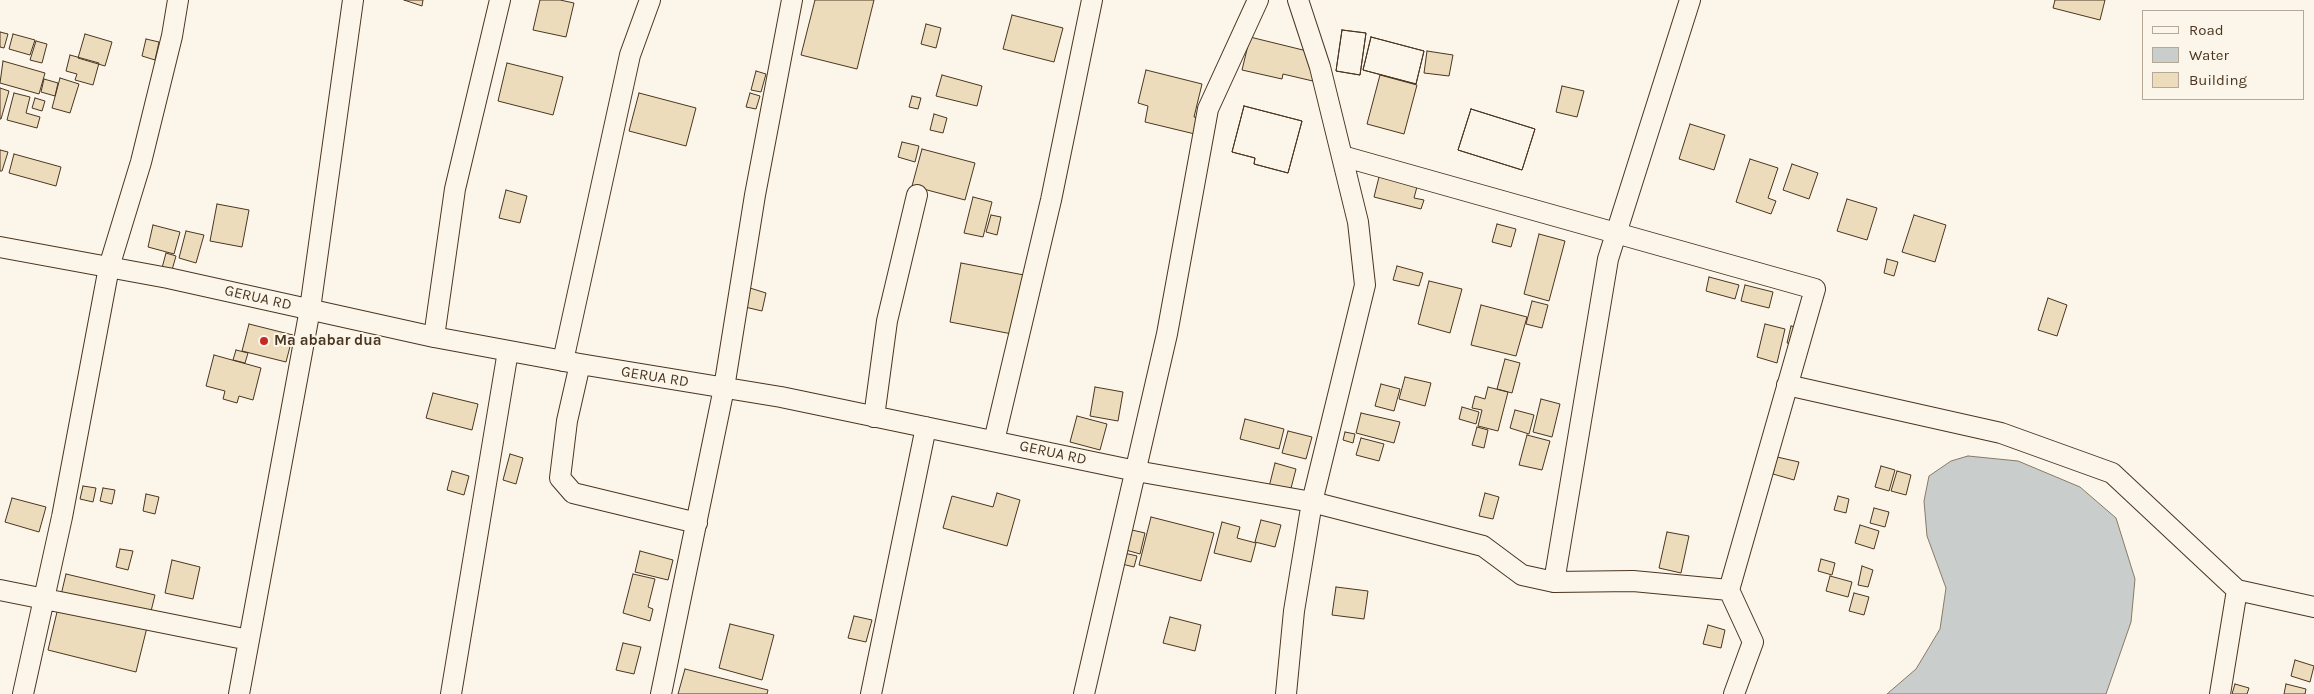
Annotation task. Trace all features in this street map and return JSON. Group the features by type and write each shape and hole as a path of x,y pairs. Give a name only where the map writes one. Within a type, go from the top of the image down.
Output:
{"street":[{"path":"23,694 62,517 109,267 141,162 172,36 178,0"},
{"path":"239,694 310,309 353,0"},
{"path":"434,337 455,189 500,0"},
{"path":"650,0 630,55 572,363 560,478 573,493 698,523"},
{"path":"661,694 698,523 724,388 754,194 792,0"},
{"path":"994,441 1051,200 1092,0"},
{"path":"1084,694 1167,334 1208,109 1258,0"},
{"path":"1286,694 1294,611 1312,502 1364,285 1358,222 1320,67 1298,0"},
{"path":"1554,582 1607,269 1690,0"},
{"path":"1342,156 1815,289 1729,590 1753,642 1734,694"},
{"path":"874,416 887,321 916,195"},
{"name":"GERUA RD","path":"0,246 168,278 434,337 874,416 1136,471 1312,502 1483,546 1522,575 1554,582 1634,581 1729,590"},
{"path":"451,694 508,351"},
{"path":"1787,385 2001,433 2112,473 2237,590 2314,607"},
{"path":"871,694 926,427"},
{"path":"0,590 248,640"},
{"path":"2220,694 2237,590"}],"water":[{"path":"1968,456 2018,461 2080,487 2116,518 2135,579 2131,622 2106,694 1887,694 1916,669 1940,629 1946,588 1927,536 1924,501 1929,476 1951,461"}],"building":[{"path":"404,0 423,0 422,6"},
{"path":"540,0 560,0 574,3 566,37 533,30"},
{"path":"815,0 874,0 857,69 801,55"},
{"path":"2055,0 2105,0 2100,20 2053,8"},
{"path":"1012,15 1063,28 1054,62 1003,49"},
{"path":"926,24 941,28 936,48 921,44"},
{"path":"1342,30 1366,33 1360,75 1336,71"},
{"path":"1342,30 1366,33 1360,75 1336,71"},
{"path":"0,32 8,34 4,48 0,47"},
{"path":"13,34 35,40 30,55 9,49"},
{"path":"85,34 112,42 105,66 78,58"},
{"path":"1250,37 1307,51 1317,82 1283,74 1282,79 1242,70"},
{"path":"1371,37 1424,51 1416,84 1363,70"},
{"path":"1371,37 1424,51 1416,84 1363,70"},
{"path":"146,39 159,42 155,60 142,56"},
{"path":"36,41 47,44 42,63 30,60"},
{"path":"1427,51 1453,55 1449,76 1424,73"},
{"path":"70,55 99,63 93,85 75,80 77,74 66,71"},
{"path":"3,61 45,73 39,94 0,83"},
{"path":"507,63 563,77 553,115 498,101"},
{"path":"1146,70 1202,84 1194,117 1203,119 1199,135 1145,122 1148,106 1138,103"},
{"path":"756,71 766,74 761,92 751,90"},
{"path":"942,75 982,86 977,106 936,96"},
{"path":"1380,75 1417,85 1404,134 1367,124"},
{"path":"60,78 79,84 70,113 52,108"},
{"path":"44,79 58,83 55,96 41,92"},
{"path":"1562,86 1584,91 1577,117 1556,112"},
{"path":"0,88 9,91 1,119 0,119"},
{"path":"14,93 30,97 26,113 40,117 37,128 7,120"},
{"path":"639,93 696,108 686,146 629,131"},
{"path":"750,93 760,96 756,109 746,107"},
{"path":"912,96 921,98 918,109 909,107"},
{"path":"35,98 45,101 42,111 32,108"},
{"path":"1244,106 1302,121 1288,173 1254,164 1255,158 1232,152"},
{"path":"1244,106 1302,121 1288,173 1254,164 1255,158 1232,152"},
{"path":"1471,109 1535,129 1522,170 1458,150"},
{"path":"1471,109 1535,129 1522,170 1458,150"},
{"path":"934,114 947,118 943,133 930,130"},
{"path":"1690,124 1725,135 1714,170 1679,159"},
{"path":"902,142 919,146 915,162 898,157"},
{"path":"922,149 975,163 965,200 912,186"},
{"path":"0,150 8,152 2,171 0,171"},
{"path":"14,154 61,167 56,186 9,173"},
{"path":"1750,159 1778,168 1768,198 1776,201 1771,214 1736,202"},
{"path":"1792,164 1818,173 1809,199 1783,190"},
{"path":"1380,173 1418,183 1414,198 1424,200 1421,209 1374,197"},
{"path":"506,190 527,196 520,223 499,218"},
{"path":"973,197 992,202 983,237 964,233"},
{"path":"1847,199 1877,208 1867,240 1837,231"},
{"path":"217,204 249,210 242,247 210,241"},
{"path":"991,215 1001,217 997,235 986,232"},
{"path":"1914,215 1946,225 1935,262 1902,252"},
{"path":"1497,224 1516,229 1511,247 1492,242"},
{"path":"153,225 180,232 174,254 148,247"},
{"path":"186,231 204,235 196,263 179,258"},
{"path":"1539,234 1565,241 1549,301 1524,294"},
{"path":"166,253 176,256 172,270 162,268"},
{"path":"1887,259 1898,262 1894,276 1884,273"},
{"path":"961,263 1024,275 1012,334 950,322"},
{"path":"1397,266 1423,273 1419,286 1393,280"},
{"path":"1709,277 1739,285 1735,299 1706,291"},
{"path":"1429,281 1462,289 1450,333 1418,324"},
{"path":"1745,285 1773,292 1769,308 1741,301"},
{"path":"750,288 766,293 762,311 745,307"},
{"path":"2048,298 2067,305 2057,336 2038,330"},
{"path":"1532,301 1548,305 1542,328 1526,324"},
{"path":"1481,305 1527,317 1516,356 1471,345"},
{"path":"249,324 293,335 286,362 242,351"},
{"path":"1765,324 1785,329 1777,363 1757,357"},
{"path":"1791,326 1801,328 1796,345 1787,343"},
{"path":"236,350 248,353 245,363 233,360"},
{"path":"214,355 261,368 253,400 239,396 237,403 223,399 225,391 206,386"},
{"path":"1505,359 1520,363 1512,393 1497,389"},
{"path":"1405,377 1431,383 1425,406 1399,399"},
{"path":"1381,384 1400,389 1394,411 1375,406"},
{"path":"1095,387 1123,392 1118,421 1090,416"},
{"path":"1488,387 1508,392 1498,431 1478,426 1482,410 1472,408 1475,396 1485,399"},
{"path":"433,393 478,404 472,430 426,418"},
{"path":"1541,399 1560,404 1552,437 1533,432"},
{"path":"1462,407 1479,412 1476,424 1459,419"},
{"path":"1515,410 1534,415 1529,434 1510,428"},
{"path":"1361,413 1400,422 1394,443 1356,433"},
{"path":"1077,416 1107,424 1100,450 1070,442"},
{"path":"1245,419 1284,429 1279,449 1240,439"},
{"path":"1477,427 1488,430 1484,448 1472,445"},
{"path":"1288,431 1312,437 1306,459 1282,453"},
{"path":"1345,432 1355,434 1353,443 1343,440"},
{"path":"1527,435 1550,441 1542,470 1519,465"},
{"path":"1361,438 1384,444 1379,461 1356,455"},
{"path":"510,454 523,458 516,484 503,480"},
{"path":"1777,457 1799,462 1794,480 1773,474"},
{"path":"1275,463 1296,469 1290,492 1269,487"},
{"path":"1881,466 1895,470 1889,491 1875,487"},
{"path":"452,471 469,476 464,495 447,490"},
{"path":"1897,471 1911,475 1906,495 1891,491"},
{"path":"83,486 96,488 93,502 80,499"},
{"path":"103,488 115,490 112,504 100,501"},
{"path":"997,493 1020,500 1007,546 943,528 952,496 993,507"},
{"path":"1485,493 1499,497 1493,519 1479,516"},
{"path":"146,494 159,497 155,514 143,511"},
{"path":"1838,496 1849,499 1846,513 1834,510"},
{"path":"12,498 46,507 39,532 5,522"},
{"path":"1874,508 1889,512 1885,527 1870,523"},
{"path":"1151,517 1214,533 1201,581 1139,565"},
{"path":"1261,520 1281,525 1275,547 1255,542"},
{"path":"1222,522 1240,527 1237,538 1256,543 1251,562 1214,553"},
{"path":"1860,525 1879,531 1874,549 1855,543"},
{"path":"1132,530 1145,533 1140,554 1126,550"},
{"path":"1667,532 1689,536 1681,573 1659,568"},
{"path":"120,549 133,551 128,570 116,567"},
{"path":"640,551 673,560 668,580 635,572"},
{"path":"1124,553 1137,556 1134,567 1122,564"},
{"path":"1821,559 1835,563 1832,575 1818,571"},
{"path":"172,560 200,567 193,599 165,593"},
{"path":"1862,566 1873,570 1868,587 1858,585"},
{"path":"66,574 155,595 136,672 48,650"},
{"path":"633,574 655,579 648,607 653,609 650,621 623,613"},
{"path":"1830,576 1852,582 1848,597 1826,591"},
{"path":"1336,587 1368,591 1364,619 1332,615"},
{"path":"1854,593 1869,597 1864,615 1849,611"},
{"path":"854,616 872,620 866,642 848,638"},
{"path":"1170,617 1201,625 1195,651 1163,643"},
{"path":"730,624 774,635 762,680 719,668"},
{"path":"1708,625 1725,630 1721,648 1703,644"},
{"path":"623,643 641,647 634,674 616,670"},
{"path":"2295,660 2314,666 2310,682 2291,676"},
{"path":"685,669 768,690 767,694 678,694"},
{"path":"2235,684 2249,688 2247,694 2232,694"},
{"path":"2286,684 2306,689 2305,694 2284,694"}],"place":[{"name":"Ma ababar dua","path":"264,341"}]}
